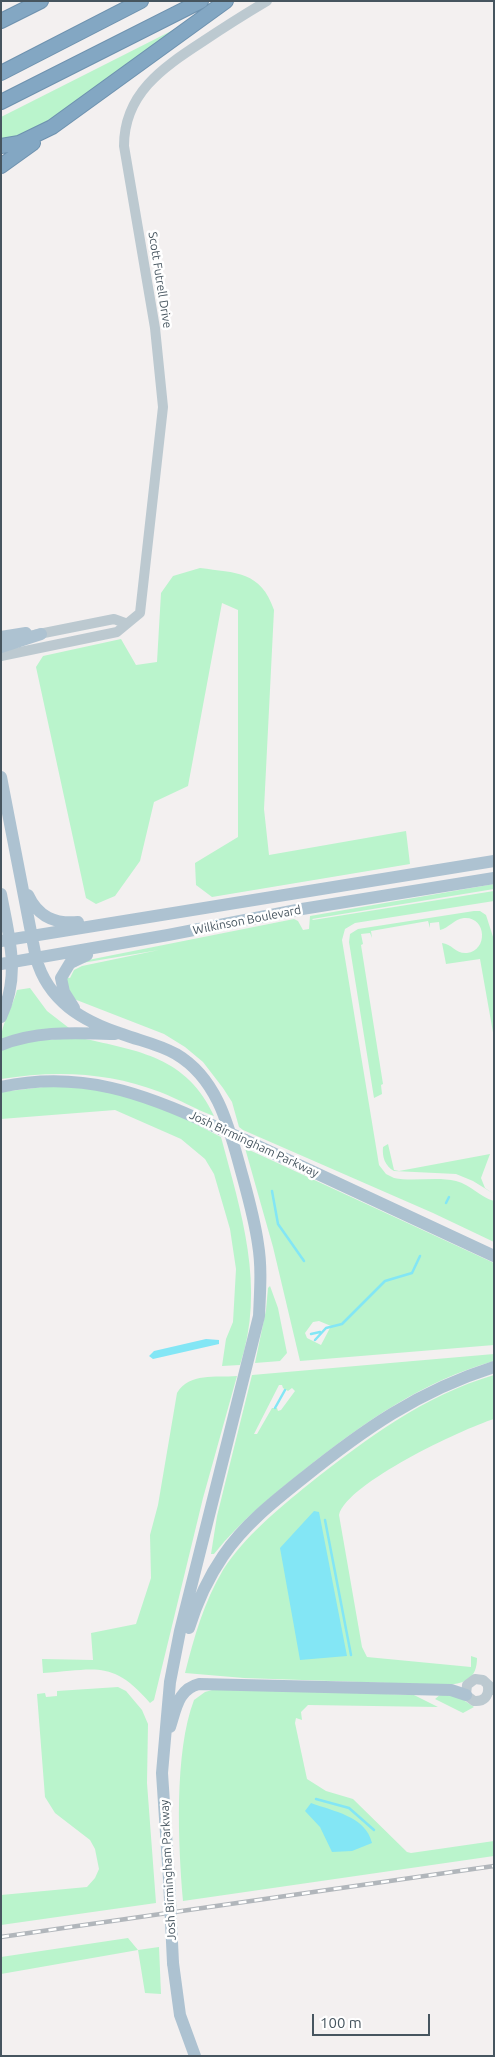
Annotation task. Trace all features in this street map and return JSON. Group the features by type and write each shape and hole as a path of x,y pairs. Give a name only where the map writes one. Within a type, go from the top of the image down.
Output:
{"highway":[{"path":"1,11 36,1"},
{"path":"1,21 41,1"},
{"path":"4,72 141,1"},
{"path":"2,102 201,1"},
{"path":"1,166 226,1"},
{"path":"1,146 30,139 64,119"}],"main road":[{"path":"1,637 30,632 40,634"},
{"path":"1,647 40,634"},
{"path":"1,777 3,797 36,958 41,974 52,992 64,1006 84,1019 123,1035"},
{"name":"Wilkinson Boulevard","path":"5,940 494,861"},
{"path":"20,873 31,902 49,919 64,923 102,920 112,923"},
{"name":"Wilkinson Boulevard","path":"7,963 302,909 494,878"},
{"path":"1,894 7,963 12,985 1,1016"},
{"path":"84,1019 64,992 61,981 63,973 73,961 110,949 117,944"},
{"path":"1,995 1,1016"},
{"path":"1,1045 32,1036 51,1033 123,1035"},
{"name":"Josh Birmingham Parkway","path":"123,1035 152,1042 177,1054 195,1069 210,1086 221,1106 254,1218 261,1284 259,1316 243,1386 198,1559 170,1682 163,1746 162,1773 173,1963 180,2015 195,2056"},
{"name":"Josh Birmingham Parkway","path":"1,1087 41,1082 98,1085 154,1098 477,1248 494,1254"},
{"name":"Josh Birmingham Parkway","path":"170,1682 196,1606 208,1580 223,1556 260,1513 349,1441 388,1414 448,1383 494,1366"},
{"path":"163,1746 182,1694 189,1687 199,1684 423,1688 451,1690 466,1695"}],"street":[{"name":"Scott Futrell Drive","path":"1,656 117,632 123,628 125,623 138,616 142,603 163,407 154,318 124,146 125,127 131,110 153,77 184,54 267,1"},
{"path":"1,642 114,619 125,623"},
{"path":"472,1680 483,1680 491,1691 478,1702 471,1700 466,1695 465,1688 472,1680"}],"green space":[{"path":"187,23 39,127 20,136 1,140 1,117"},
{"path":"200,568 246,576 262,588 269,597 274,610 264,809 269,855 406,831 410,864 212,897 196,885 195,863 238,837 238,610 222,603 188,786 154,802 140,861 115,896 96,904 86,898 36,667 43,656 121,639 136,665 157,662 161,593 173,576"},
{"path":"494,884 494,889 312,919 494,891 494,901 355,923 345,929 342,940 379,1165 386,1174 394,1178 456,1181 494,1201 494,1242 433,1213 243,1130 239,1127 232,1102 203,1062 185,1047 164,1034 74,999 71,996 65,977 70,978 74,970 82,966 159,950 82,963 67,972 83,961 294,919 298,921 303,930 309,929 310,916"},
{"path":"480,911 486,915 494,940 494,1038 480,959 446,964 442,943 463,953 474,951 482,940 482,934 477,922 464,918 440,930 439,922 430,923 430,928 428,921 371,931 372,938 370,933 361,934 363,944 361,945 383,1084 381,1085 382,1094 374,1098 349,942 350,934 358,929"},
{"path":"30,988 47,1011 69,1028 1,1040 3,1027 17,990"},
{"path":"81,1038 141,1053 175,1069 190,1081 203,1096 214,1116 160,1092 121,1080 62,1074 41,1074 1,1079 1,1048 21,1041"},
{"path":"52,1086 96,1089 158,1105 221,1137 243,1222 251,1278 251,1307 240,1365 222,1366 226,1339 233,1322 236,1269 230,1229 214,1174 205,1159 181,1139 115,1110 1,1119 1,1092"},
{"path":"388,1144 394,1170 399,1171 490,1154 481,1178 485,1188 494,1194 473,1181 456,1174 394,1171 386,1164 383,1154 383,1147"},
{"path":"245,1148 494,1263 494,1345 300,1361 273,1247","holes":["319,1321 331,1326 321,1345 307,1338 305,1333 313,1322"]},
{"path":"270,1286 278,1308 287,1353 280,1361 255,1363 266,1310 268,1288"},
{"path":"494,1354 494,1361 468,1369 419,1391 352,1433 271,1497 235,1530 214,1554 211,1554 217,1516 252,1375","holes":["279,1385 282,1385 288,1391 292,1388 295,1391 281,1410 278,1411 277,1408 272,1408 257,1434 254,1434"]},
{"path":"494,1375 494,1419 433,1445 383,1473 347,1502 339,1515 362,1647 367,1657 471,1667 471,1656 477,1658 473,1675 460,1683 448,1685 244,1678 185,1673 200,1620 216,1582 232,1557 263,1524 285,1503 330,1467 396,1420 443,1395"},
{"path":"237,1376 203,1498 154,1700 150,1703 125,1679 102,1670 43,1673 42,1659 93,1660 91,1633 136,1624 151,1578 150,1535 158,1505 177,1393 182,1386 196,1379"},
{"path":"118,1687 126,1691 142,1710 148,1724 147,1783 156,1903 1,1925 1,1895 87,1887 95,1878 99,1869 95,1849 90,1840 55,1813 45,1797 37,1694 45,1693 46,1697 57,1696 57,1691"},
{"path":"219,1688 414,1695 438,1707 308,1705 301,1712 302,1720 296,1718 295,1723 307,1779 326,1791 353,1799 407,1852 494,1841 494,1856 183,1901 179,1799 183,1745 194,1700 205,1692"},
{"path":"441,1694 459,1697 474,1707 463,1713 435,1699"},
{"path":"128,1938 138,1950 1,1974 1,1957"},
{"path":"159,1947 161,1994 145,1993 138,1950"}],"water":[{"path":"206,1339 219,1340 219,1344 153,1359 149,1356 154,1351"},
{"path":"314,1511 319,1512 347,1656 300,1660 280,1548"},
{"path":"311,1803 338,1812 356,1821 369,1834 372,1843 352,1851 332,1852 320,1827 305,1811"}],"waterway":[{"path":"272,1191 278,1224 304,1261"},
{"path":"446,1203 449,1197"},
{"path":"315,1340 326,1328 342,1324 385,1281 412,1273 420,1256"},
{"path":"311,1334 320,1332"},
{"path":"275,1408 285,1390"},
{"path":"325,1520 351,1655"},
{"path":"316,1799 349,1808 374,1830"}],"railway":[{"path":"1,1937 494,1866"}]}
